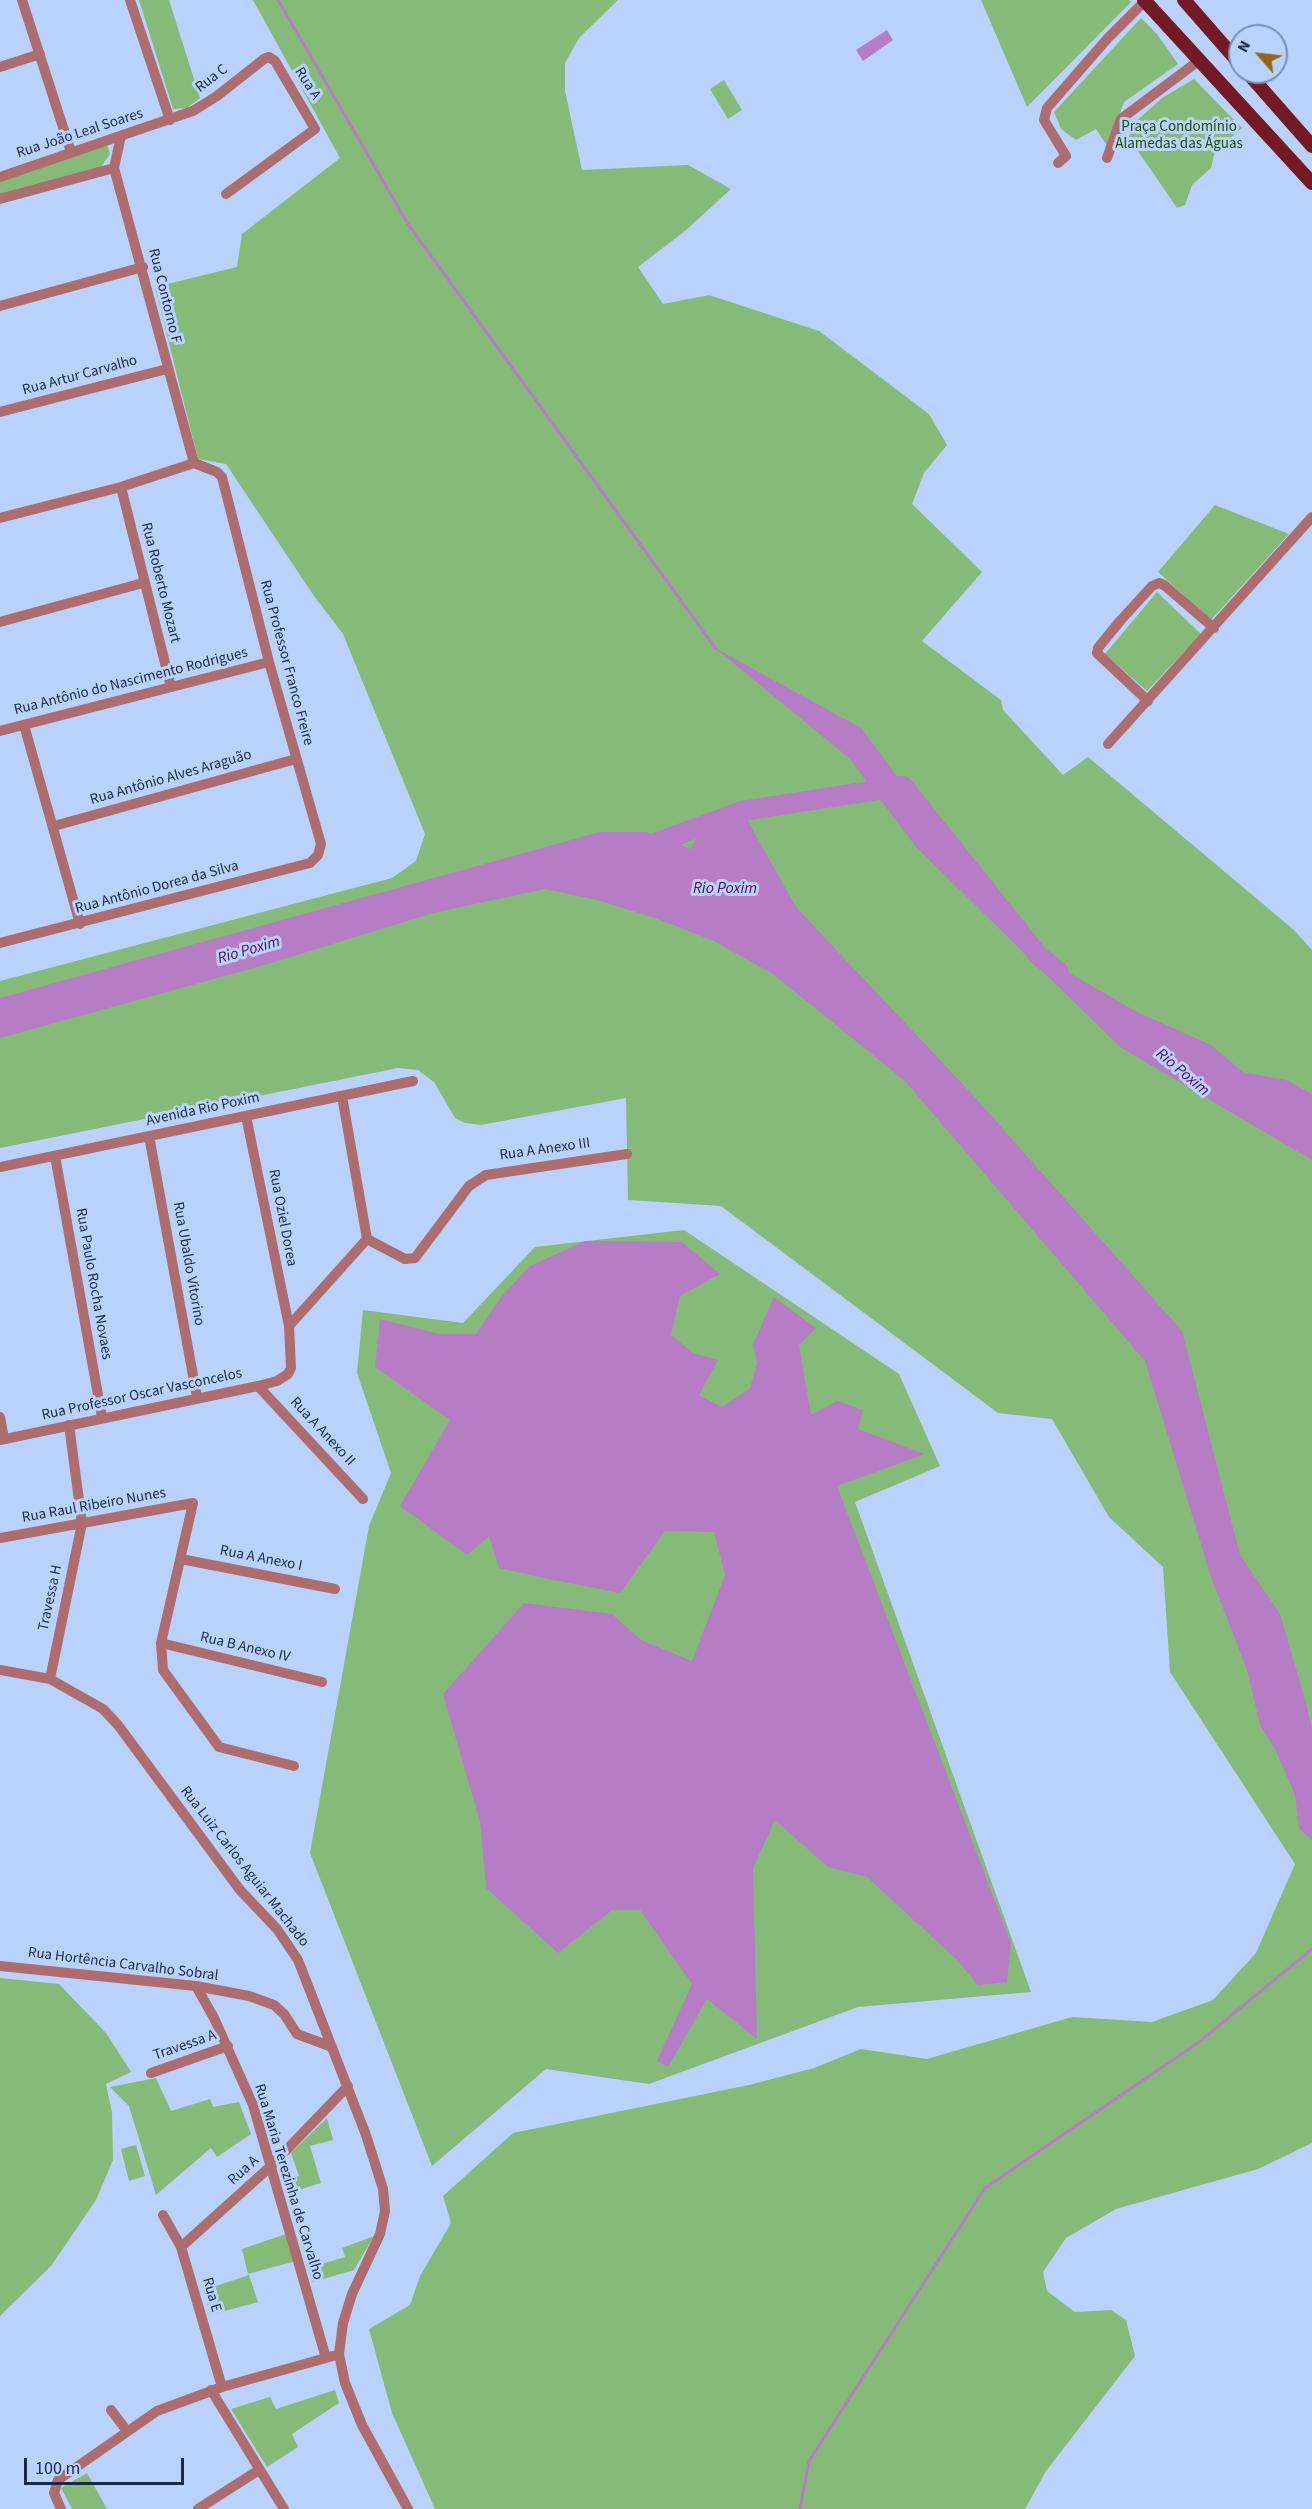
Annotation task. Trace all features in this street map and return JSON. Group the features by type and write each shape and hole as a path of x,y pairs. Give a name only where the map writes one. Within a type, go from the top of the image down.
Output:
{"main road":[{"path":"1184,0 1228,50"},
{"path":"1145,1 1201,59 1312,183"},
{"path":"1258,84 1312,146"}],"street":[{"path":"22,0 72,152"},
{"path":"130,0 170,120"},
{"path":"1058,163 1066,156 1044,120 1047,108 1108,38 1145,1"},
{"path":"0,67 40,54"},
{"name":"Rua C","path":"170,120 205,105 269,57"},
{"name":"Rua A","path":"226,194 315,129 275,61 269,57"},
{"path":"1107,158 1121,119 1201,59"},
{"name":"Rua João Leal Soares","path":"0,177 170,120"},
{"name":"Rua Contorno F","path":"121,136 114,168 143,267 167,369 194,463"},
{"path":"0,199 114,168"},
{"path":"0,306 143,267"},
{"name":"Rua Artur Carvalho","path":"0,412 167,369"},
{"path":"0,518 120,487 194,463"},
{"name":"Rua Professor Franco Freire","path":"194,463 212,468 222,477 269,662 321,844 318,855"},
{"name":"Rua Roberto Mozart","path":"120,487 171,687"},
{"path":"1108,744 1312,517"},
{"path":"1148,701 1097,652 1149,582 1164,585 1214,628"},
{"path":"0,622 143,583"},
{"name":"Rua Antônio do Nascimento Rodrigues","path":"0,731 269,662"},
{"path":"24,724 80,924"},
{"name":"Rua Antônio Alves Araguão","path":"54,826 296,759"},
{"name":"Rua Antônio Dorea da Silva","path":"0,943 310,863 318,855"},
{"name":"Avenida Rio Poxim","path":"0,1167 413,1081"},
{"path":"288,1326 367,1239 342,1096"},
{"name":"Rua Oziel Dorea","path":"246,1116 288,1326 291,1368 288,1374"},
{"name":"Rua Ubaldo Vitorino","path":"149,1136 197,1397"},
{"name":"Rua A Anexo III","path":"367,1239 405,1259 415,1258 469,1186 486,1175 627,1154"},
{"name":"Rua Paulo Rocha Novaes","path":"55,1156 102,1418"},
{"name":"Rua Professor Oscar Vasconcelos","path":"2,1439 258,1386 277,1381 288,1374"},
{"name":"Rua A Anexo II","path":"258,1386 363,1499"},
{"path":"0,1417 2,1439"},
{"name":"Travessa H","path":"50,1679 82,1523 69,1425"},
{"name":"Rua Raul Ribeiro Nunes","path":"0,1538 193,1503 181,1559"},
{"path":"181,1559 161,1643 160,1658 169,1680 219,1747 294,1766"},
{"name":"Rua A Anexo I","path":"181,1559 335,1589"},
{"name":"Rua B Anexo IV","path":"161,1643 322,1682"},
{"name":"Rua Luiz Carlos Aguiar Machado","path":"0,1670 50,1679 103,1709 118,1725 233,1881 278,1929 298,1959 348,2086 383,2189 385,2211 380,2234 352,2295 343,2323 339,2354 345,2383 362,2425 408,2509"},
{"name":"Rua Hortência Carvalho Sobral","path":"0,1966 196,1986 249,1996 274,2005 285,2014 297,2034 332,2047"},
{"name":"Rua Maria Terezinha de Carvalho","path":"196,1986 228,2046 253,2105 326,2358"},
{"name":"Travessa A","path":"151,2073 228,2046"},
{"name":"Rua A","path":"181,2247 272,2166 348,2086"},
{"name":"Rua E","path":"164,2215 181,2247 217,2389 259,2470 285,2509"},
{"path":"61,2509 55,2499 55,2486 64,2475 127,2431 169,2406 217,2389 339,2354"},
{"path":"111,2410 127,2431"},
{"path":"198,2509 259,2470"}],"green space":[{"path":"139,0 169,0 200,98 187,108 173,109"},
{"path":"253,0 618,0 579,38 565,63 565,91 582,170 688,165 731,189 685,231 638,267 663,304 709,295 819,331 929,414 947,445 924,473 912,504 982,572 922,641 1001,700 1003,710 1063,775 1088,757 1294,930 1312,950 1312,2143 1258,2169 1116,2209 1066,2238 1043,2272 1047,2291 1075,2312 1111,2310 1126,2320 1135,2356 1046,2471 1025,2509 435,2509 392,2413 369,2329 410,2305 420,2276 451,2223 443,2196 513,2133 749,2085 814,2068 861,2049 927,2059 1072,2017 1152,2022 1213,2000 1256,1953 1295,1864 1170,1672 1163,1567 1109,1517 1052,1419 998,1413 721,1206 628,1200 626,1098 481,1125 465,1123 455,1118 434,1082 418,1070 398,1068 0,1148 0,981 392,878 416,861 425,834 343,634 314,596 226,464 198,459 155,287 237,267 242,234 340,158"},
{"path":"981,0 1129,0 1131,2 1027,107"},
{"path":"1141,18 1157,34 1178,64 1124,102 1108,147 1096,129 1076,140 1061,129 1054,112"},
{"name":"Praça Condomínio Alamedas das Águas","path":"1194,79 1242,128 1215,151 1211,168 1192,185 1185,205 1177,208 1129,138 1131,126 1162,98"},
{"path":"724,80 742,110 728,119 710,89"},
{"path":"107,144 110,154 101,167 0,198 0,180"},
{"path":"1215,505 1289,534 1211,620 1158,572"},
{"path":"1157,592 1201,634 1147,691 1105,654"},
{"path":"684,1230 899,1374 940,1466 855,1502 1031,1992 858,2007 649,2084 546,2069 432,2166 310,1853 369,1526 391,1473 357,1373 363,1310 463,1323 535,1247"},
{"path":"0,1978 59,1984 106,2033 131,2072 106,2084 112,2113 113,2160 96,2200 51,2266 0,2316"},
{"path":"156,2078 171,2111 210,2099 213,2107 239,2102 251,2134 217,2157 211,2148 156,2195 129,2106 110,2087"},
{"path":"327,2118 333,2140 310,2146 321,2183 285,2194 283,2181 299,2176 291,2153"},
{"path":"136,2145 145,2176 129,2181 121,2149"},
{"path":"286,2234 296,2261 248,2274 242,2249"},
{"path":"374,2236 354,2270 313,2282 309,2268 345,2257 342,2248"},
{"path":"249,2275 258,2302 210,2315 204,2290"},
{"path":"335,2390 339,2403 292,2434 298,2447 267,2467 231,2409 270,2397 276,2409"},
{"path":"87,2473 107,2509 72,2509 61,2488"}],"water":[{"path":"887,30 893,40 863,61 856,50"},
{"name":"Rio Poxim","path":"715,648 861,728 957,856 1038,955 1137,1012 1211,1045 1243,1072 1286,1080 1312,1094 1312,1160 1120,1047 916,847 849,758"},
{"name":"Rio Poxim","path":"742,811 796,907 971,1093 1182,1331 1240,1555 1280,1614 1306,1703 1312,1729 1312,1840 1299,1828 1295,1795 1276,1751 1260,1725 1247,1670 1211,1577 1145,1361 905,1081 773,974 714,941 655,918 597,900 545,889 433,913 268,964 0,1038 0,998 600,832 646,832 691,849 703,825"},
{"path":"585,1241 682,1242 720,1274 680,1296 671,1335 693,1353 718,1360 699,1395 722,1407 750,1388 757,1363 753,1344 774,1297 816,1328 799,1345 811,1415 837,1401 863,1410 858,1429 925,1454 837,1486 1011,1943 1007,1982 978,1985 957,1960 867,1877 828,1867 775,1820 753,1868 757,2039 707,1999 668,2067 657,2061 692,1984 640,1910 612,1910 558,1953 486,1888 480,1822 443,1694 524,1603 612,1614 641,1640 692,1661 725,1575 714,1532 665,1531 620,1593 549,1579 499,1568 489,1536 467,1555 400,1506 450,1420 375,1367 380,1319 439,1334 476,1334 502,1296 530,1266"}],"waterway":[{"path":"278,0 408,224 716,649"},
{"name":"Rio Poxim","path":"642,848 742,811 903,786 1038,955 1059,972"},
{"path":"800,2509 809,2461 985,2188 1199,2042 1312,1949"}]}
